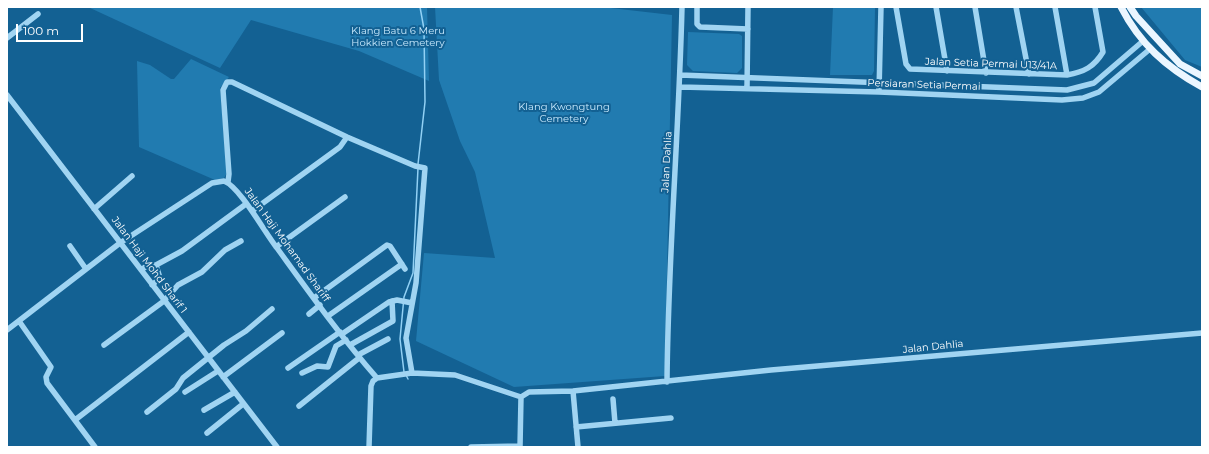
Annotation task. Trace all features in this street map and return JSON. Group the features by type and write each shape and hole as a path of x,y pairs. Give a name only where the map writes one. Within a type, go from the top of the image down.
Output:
{"main road":[{"path":"1121,7 1130,23 1147,44 1176,72 1202,87"},
{"path":"1130,7 1136,16 1180,64"},
{"path":"1136,16 1147,44"},
{"path":"1147,44 1154,43 1180,64 1202,76"}],"street":[{"name":"Jalan Dahlia","path":"666,382 668,284 680,87 682,7"},
{"path":"697,7 697,24 700,27 748,29"},
{"path":"747,88 748,7"},
{"path":"879,92 882,7"},
{"name":"Jalan Setia Permai U13/41A","path":"896,7 908,67 914,70 1067,75 1084,71 1093,65 1103,52 1094,7"},
{"path":"936,7 947,71"},
{"path":"975,7 986,72"},
{"path":"1016,7 1028,74"},
{"path":"1055,7 1067,75"},
{"path":"7,38 38,14"},
{"name":"Persiaran Setia Permai","path":"680,75 1067,90 1094,83 1147,44"},
{"name":"Persiaran Setia Permai","path":"680,87 879,92 1062,100 1083,98 1099,92 1147,44"},
{"path":"8,328 120,243 212,183 228,182 229,174 222,99 223,90 228,82 237,83 347,137 417,167 425,168 416,283 407,302 406,338 408,374"},
{"name":"Jalan Haji Mohd Sharif 1","path":"7,95 277,447"},
{"path":"252,211 340,147 347,137"},
{"path":"94,209 132,176"},
{"name":"Jalan Haji Mohamad Shariff","path":"228,182 252,211 276,247 358,357 377,378"},
{"path":"276,247 345,197"},
{"path":"141,270 148,265 156,265 186,249 246,204"},
{"path":"104,345 164,300 178,285 192,279 202,272 225,250 241,241"},
{"path":"70,246 86,269"},
{"path":"314,298 387,246 390,246 403,266 328,316"},
{"path":"152,285 160,278 156,265"},
{"path":"288,368 392,301 407,302"},
{"path":"302,373 317,366 328,368 336,346 393,321 392,301"},
{"path":"308,314 320,305"},
{"path":"147,412 176,389 183,378 224,345 246,331 272,309"},
{"path":"19,320 51,367 46,377 47,383 95,447"},
{"path":"74,420 189,332"},
{"path":"223,376 282,332"},
{"name":"Jalan Dahlia","path":"521,397 529,392 573,391 771,370 1202,333"},
{"path":"299,406 358,357 388,339"},
{"path":"185,392 218,371"},
{"path":"369,447 371,386 373,381 377,378 408,374 455,375 521,397 520,447 471,447"},
{"path":"573,391 578,447"},
{"path":"204,410 235,392"},
{"path":"613,399 615,423"},
{"path":"207,433 243,404"},
{"path":"576,427 671,418"}],"green space":[{"name":"Klang Batu 6 Meru Hokkien Cemetery","path":"88,7 427,7 429,81 359,51 251,20 220,68"},
{"name":"Klang Kwongtung Cemetery","path":"435,7 602,7 672,15 665,376 514,387 416,341 424,253 495,258 475,172 460,141 439,80"},
{"path":"833,7 875,7 874,71 872,75 830,75"},
{"path":"1141,7 1202,7 1202,67 1185,60"},
{"path":"688,32 739,34 742,36 742,68 737,73 693,71 687,65"},
{"path":"191,59 229,77 220,88 227,173 224,178 215,180 139,147 137,61 150,65 171,79 174,79"}],"waterway":[{"path":"418,164 425,102 424,29 420,7"},
{"path":"404,372 400,339 404,297 413,273 418,168"},
{"path":"406,375 408,379"}]}
